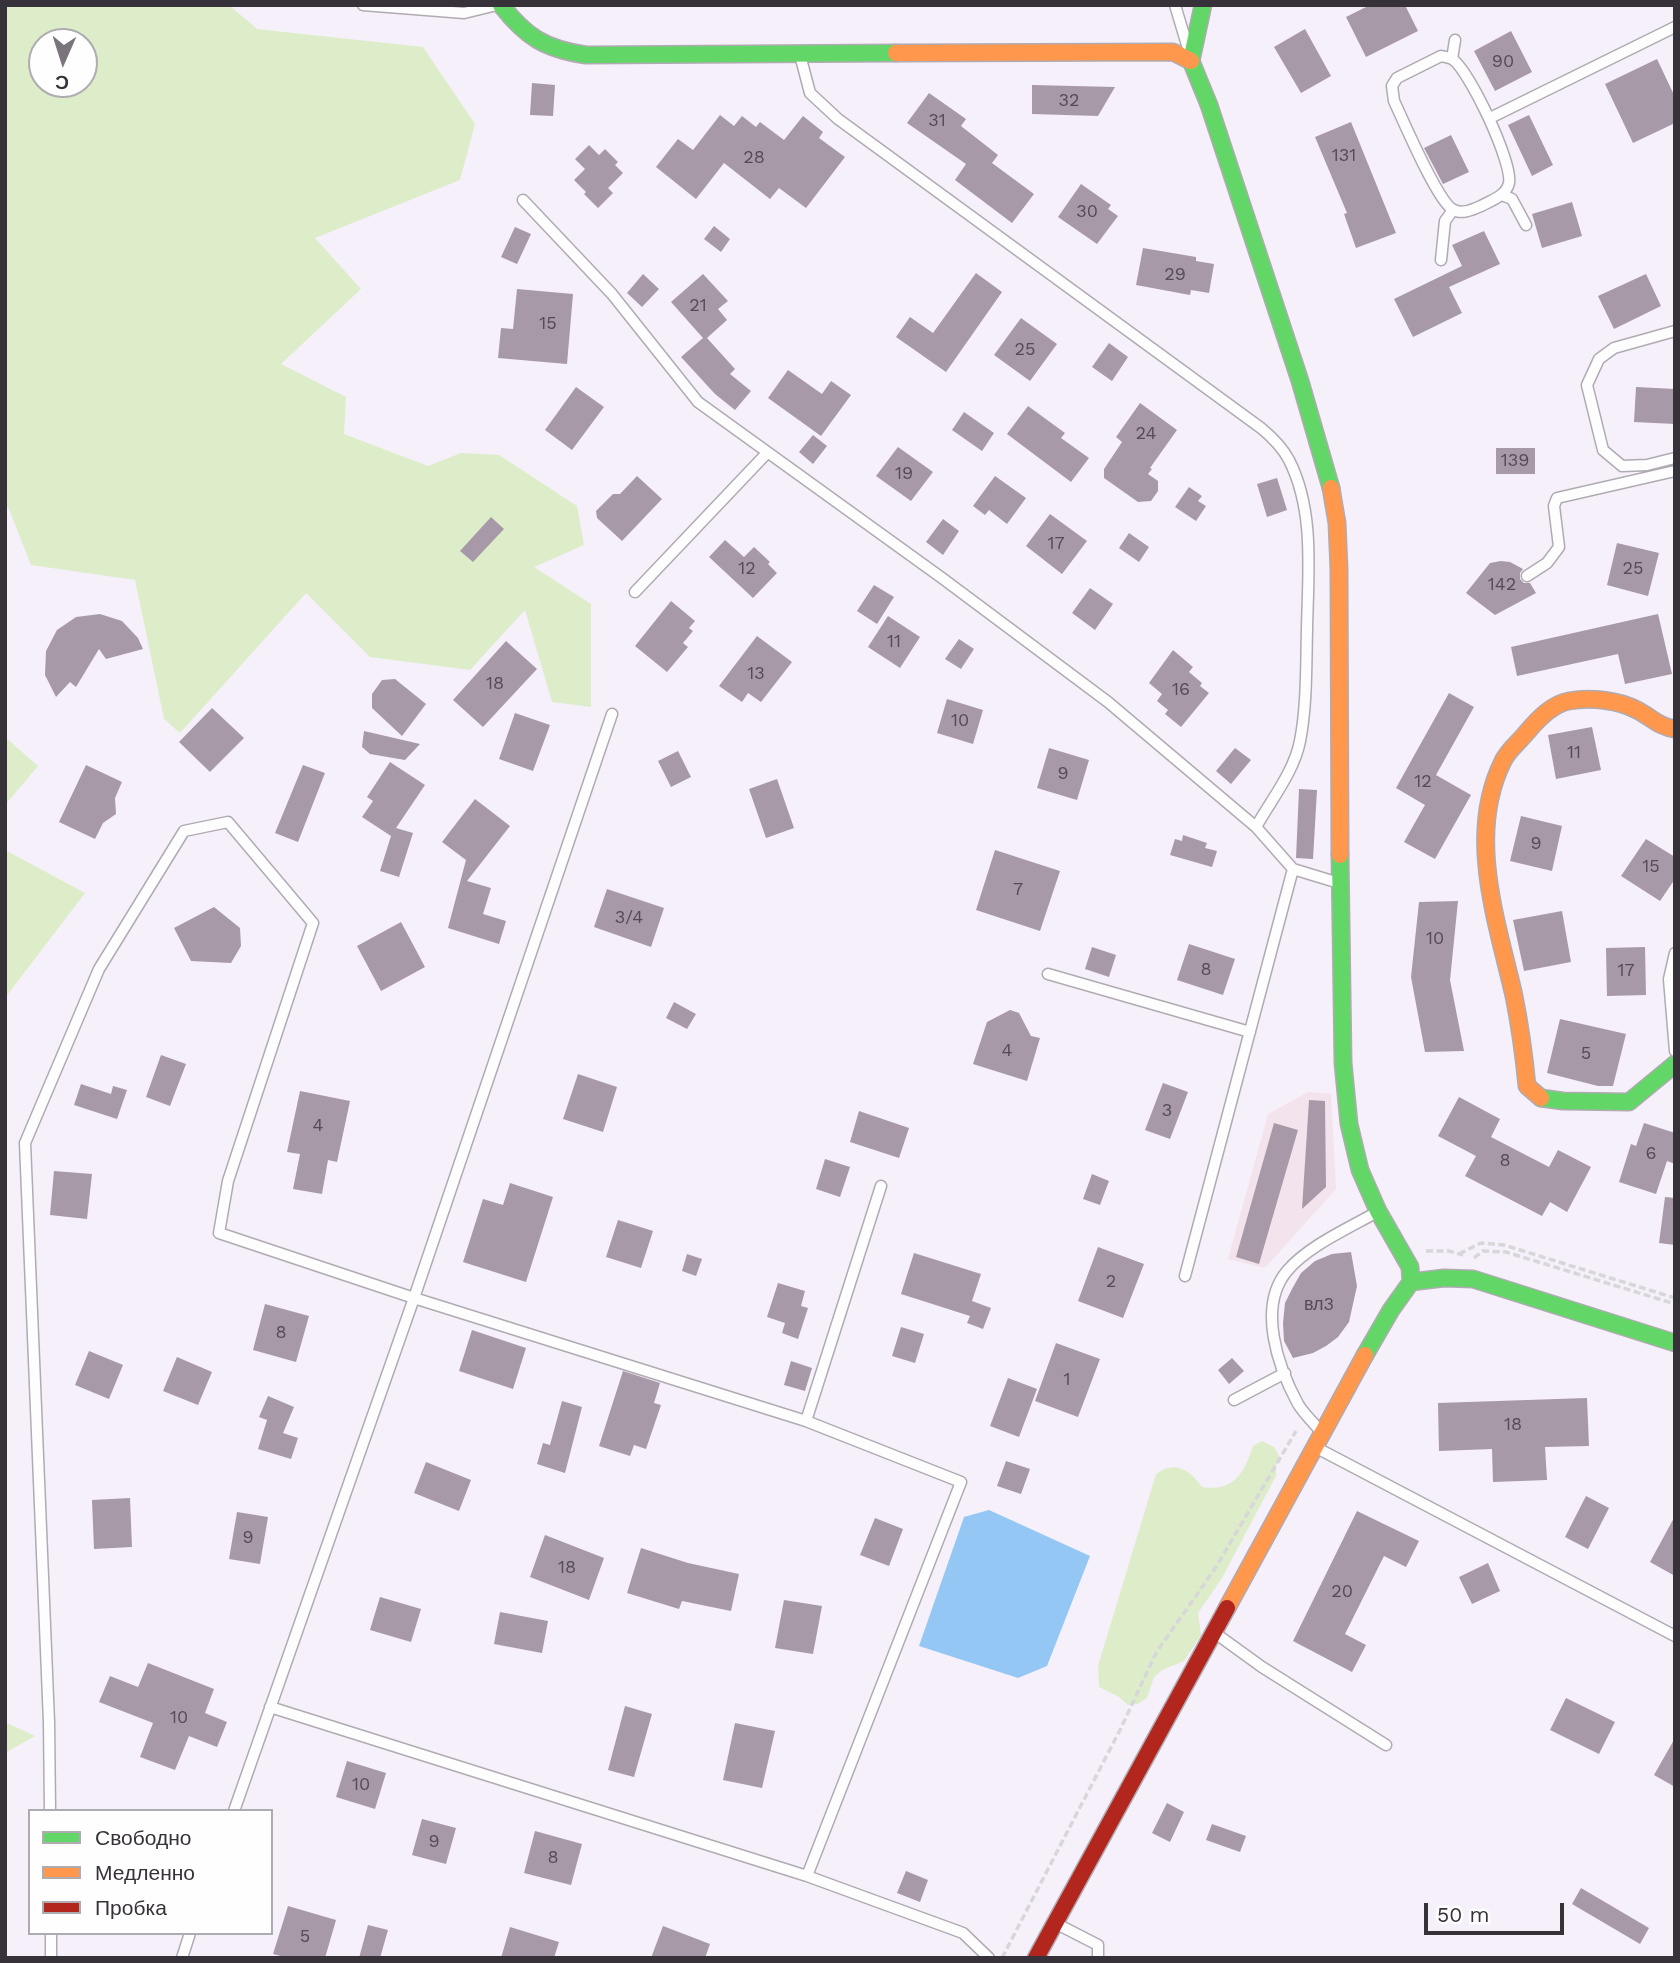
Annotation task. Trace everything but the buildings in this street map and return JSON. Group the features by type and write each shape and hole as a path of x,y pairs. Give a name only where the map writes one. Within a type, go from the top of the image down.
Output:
{"street":[{"path":"499,5 517,27 537,43 559,51 586,55 1173,52 1191,61"},
{"path":"1203,5 1191,61 1209,105 1332,491 1337,523 1339,569 1343,1063 1349,1124 1360,1170 1378,1211 1406,1260 1411,1282"},
{"path":"1675,729 1658,726 1639,711 1617,702 1586,700 1560,703 1522,734 1500,764 1486,813 1486,861 1494,910 1521,1021 1527,1086 1540,1097 1563,1101 1629,1102 1675,1063"},
{"path":"1036,1958 1391,1310 1411,1282 1444,1278 1473,1279 1675,1343"}],"lane":[{"path":"363,5 464,13 499,5"},
{"path":"1175,5 1191,61"},
{"path":"1490,118 1675,27"},
{"path":"1452,59 1455,40"},
{"path":"800,55 810,93 838,119 1261,428 1278,443 1289,461 1299,491 1308,542 1306,688 1300,743 1291,766 1255,827"},
{"path":"1441,56 1452,59 1460,67 1490,118 1508,167 1509,184 1502,195 1468,212 1453,210 1440,196 1394,101 1392,86 1397,79 1441,56"},
{"path":"1502,195 1512,199 1526,225"},
{"path":"523,201 612,294 698,401 1108,702 1255,827 1293,869 1340,883"},
{"path":"1441,260 1445,221 1453,210"},
{"path":"1675,331 1614,348 1599,359 1587,385 1603,450 1622,466 1647,465 1675,458"},
{"path":"635,592 767,453"},
{"path":"1527,576 1547,564 1559,547 1554,506 1557,498 1675,471"},
{"path":"235,1809 414,1298 612,714"},
{"path":"50,1809 49,1722 25,1143 99,969 184,831 228,822 313,923 228,1181 219,1233 414,1298 806,1421 961,1482 807,1876"},
{"path":"1185,1276 1293,869"},
{"path":"1675,953 1669,979 1675,1051"},
{"path":"1048,974 1250,1032"},
{"path":"806,1421 881,1186"},
{"path":"1378,1211 1305,1255 1286,1272 1277,1292 1272,1314 1274,1336 1299,1406 1319,1440 1675,1636"},
{"path":"1234,1401 1285,1373"},
{"path":"1214,1633 1262,1667 1386,1745"},
{"path":"270,1707 807,1876 963,1933 989,1958"},
{"path":"1055,1923 1098,1945 1098,1958"},
{"path":"51,1935 51,1958"},
{"path":"182,1958 189,1935"}],"path":[{"path":"1460,1254 1481,1243 1504,1245 1675,1298"},
{"path":"1418,1246 1428,1252 1460,1254 1473,1258 1483,1251 1506,1252 1675,1304"},
{"path":"1002,1958 1120,1730 1156,1653 1216,1567 1306,1414"}],"shaded area":[{"path":"1308,1092 1331,1094 1336,1189 1265,1268 1228,1259 1268,1114"}],"green space":[{"path":"5,5 229,5 257,29 423,47 475,124 460,180 315,238 361,289 281,364 346,397 344,434 428,466 461,453 499,455 577,506 584,545 534,567 591,604 591,707 552,702 525,610 470,670 370,657 306,593 180,733 164,719 135,580 31,565 8,507 5,507"},
{"path":"5,737 38,766 5,805"},
{"path":"5,850 85,893 5,998"},
{"path":"1262,1441 1274,1447 1279,1456 1276,1476 1222,1578 1198,1613 1201,1635 1184,1661 1162,1670 1154,1677 1147,1698 1138,1704 1128,1705 1099,1687 1098,1666 1156,1474 1176,1467 1187,1472 1202,1487 1222,1487 1236,1479 1246,1465 1253,1446"},
{"path":"5,1722 35,1736 5,1753"}],"water":[{"path":"989,1510 1090,1556 1047,1666 1018,1678 919,1646 964,1517"}],"traffic: fast":[{"path":"501,5 519,25 538,40 559,49 586,55 896,53"},
{"path":"1203,5 1191,61 1209,105 1300,381 1331,488"},
{"path":"1340,855 1343,1063 1349,1124 1360,1170 1378,1211 1410,1267 1411,1282 1365,1355"},
{"path":"1541,1098 1629,1102 1675,1064"},
{"path":"1411,1282 1444,1278 1473,1279 1675,1343"}],"traffic: slow":[{"path":"896,53 1173,52 1191,61"},
{"path":"1331,488 1337,523 1339,569 1340,855"},
{"path":"1541,1098 1527,1086 1516,1007 1488,878 1487,818 1492,789 1508,753 1541,717 1569,701 1586,699 1613,702 1675,729"},
{"path":"1227,1608 1365,1355"}],"traffic: jam":[{"path":"1036,1958 1227,1608"}]}
